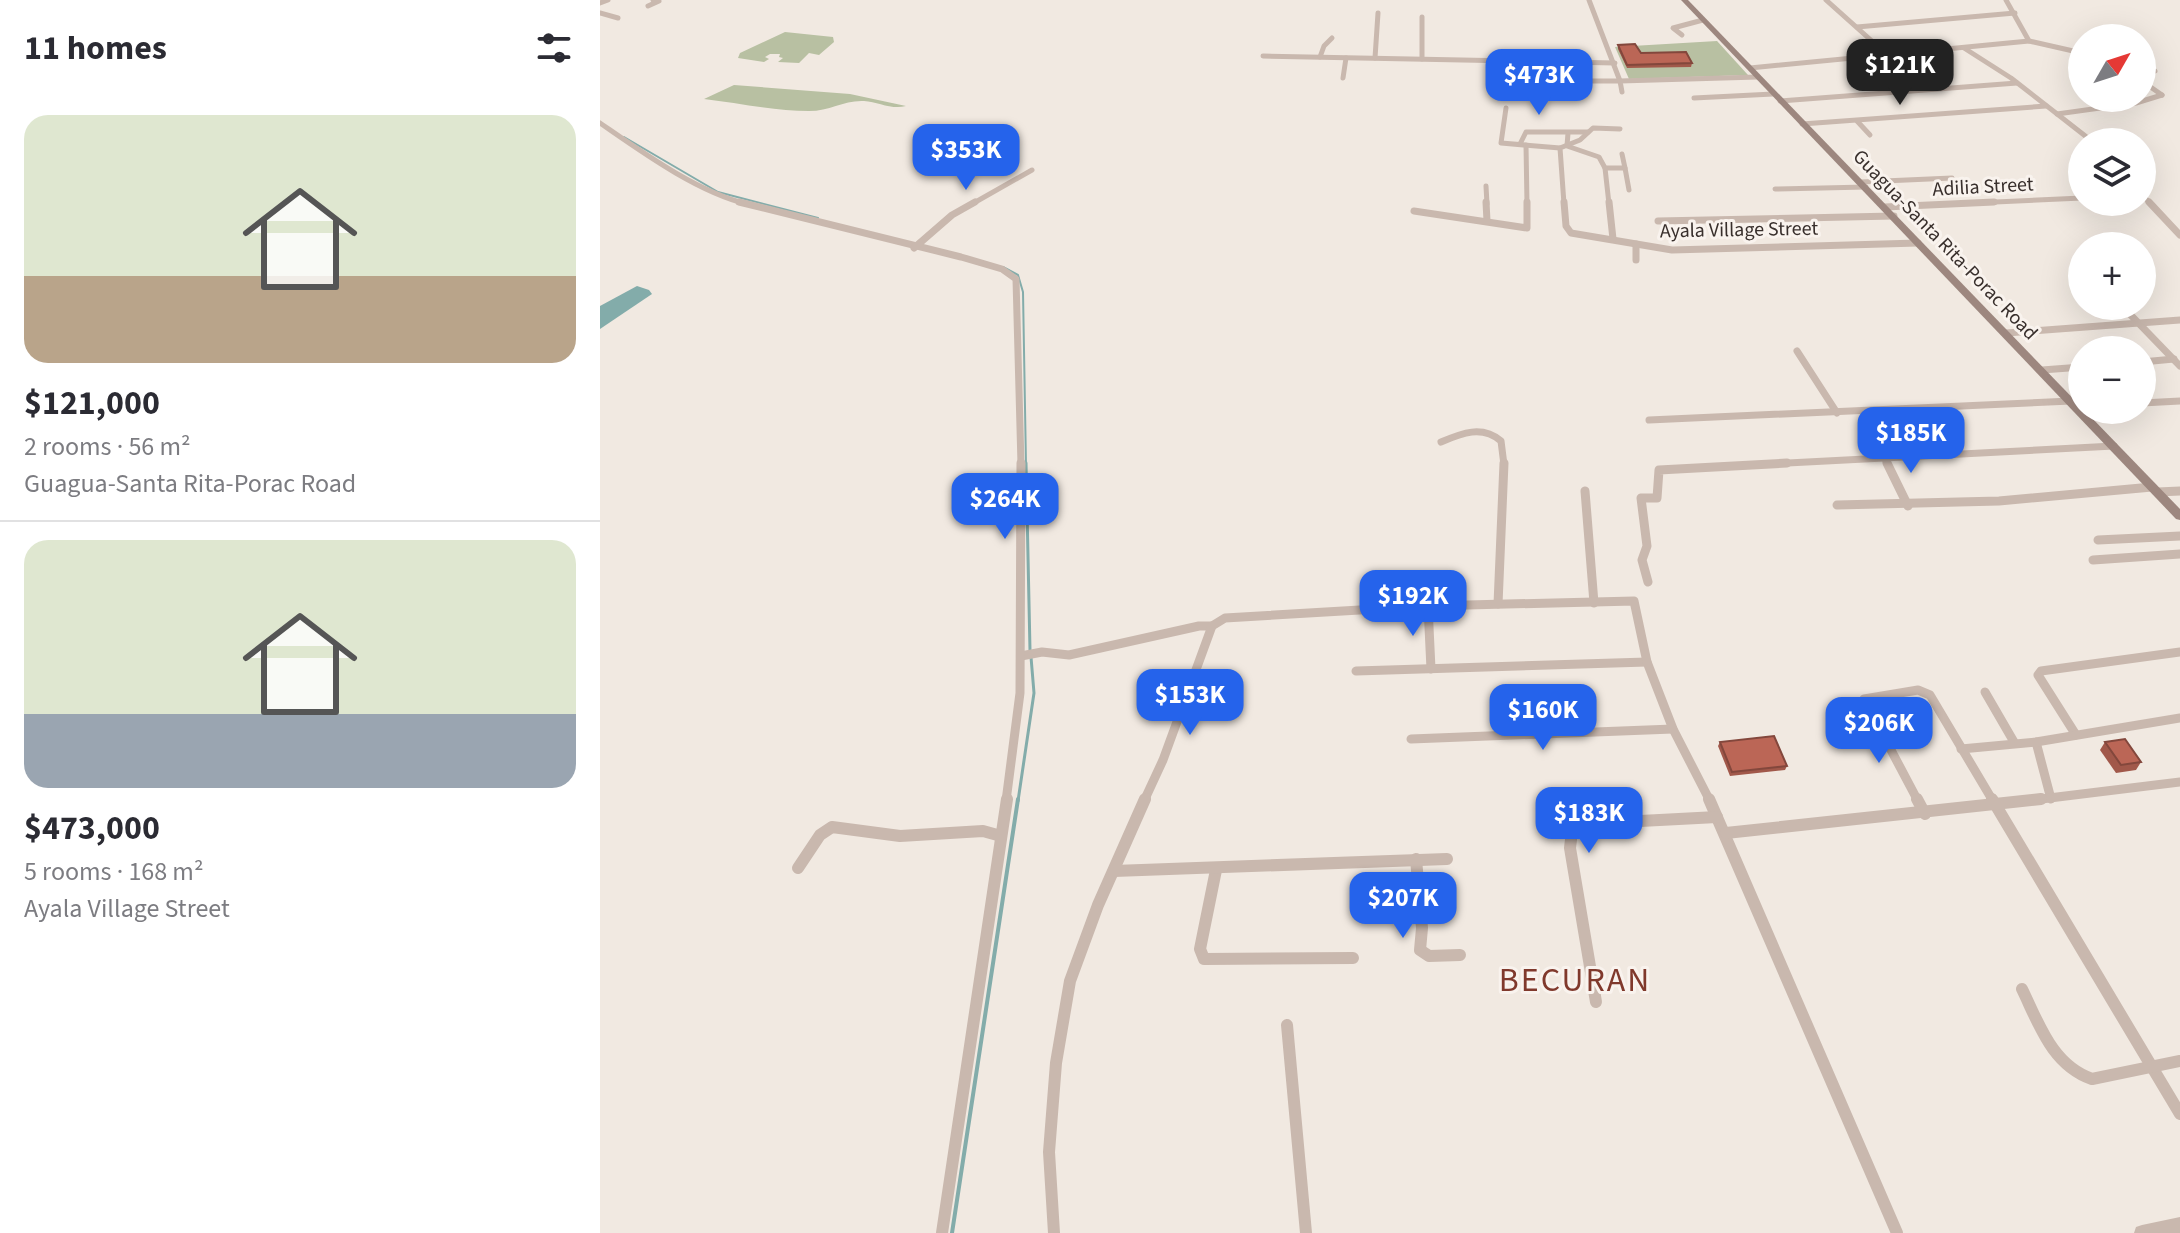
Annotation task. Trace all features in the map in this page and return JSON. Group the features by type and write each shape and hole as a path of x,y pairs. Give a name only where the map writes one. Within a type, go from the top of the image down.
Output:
{"main road":[{"name":"Guagua-Santa Rita-Porac Road","path":"1684,0 2068,397"},
{"name":"Guagua-Santa Rita-Porac Road","path":"2094,424 2179,513"}],"street":[{"path":"600,3 608,0"},
{"path":"648,6 659,1 653,0"},
{"path":"1589,0 1615,63 1622,92"},
{"path":"1826,0 1902,68"},
{"path":"2006,0 2029,41"},
{"path":"600,13 618,18"},
{"path":"1375,58 1378,13"},
{"path":"1857,27 2015,13"},
{"path":"1422,17 1422,59"},
{"path":"1682,35 1673,28 1703,20"},
{"path":"1320,57 1324,46 1332,38"},
{"path":"1750,68 2029,41 2068,50"},
{"path":"1964,48 2017,83 2075,128"},
{"path":"1263,56 1615,63"},
{"path":"1343,78 1346,58"},
{"path":"1511,76 1512,61"},
{"path":"1569,81 1758,77"},
{"path":"1694,98 1777,98 2017,83"},
{"path":"1802,124 2046,106"},
{"path":"1506,108 1501,143 1564,147 1601,159 1605,168 1613,239"},
{"path":"2057,114 2071,112"},
{"path":"1857,121 1870,135"},
{"path":"600,123 647,155 719,196 1002,269 1016,279 1021,386 1021,656 1012,762 942,1233"},
{"path":"1564,147 1596,128 1620,129"},
{"path":"1414,211 1527,228 1523,144 1526,132 1588,132"},
{"path":"1564,147 1568,133"},
{"path":"1580,140 1592,154"},
{"name":"Ayala Village Street","path":"1564,147 1567,229 1575,234 1672,250 1918,243"},
{"path":"1622,154 1629,190"},
{"path":"1605,168 1625,168"},
{"path":"917,246 952,215 1032,170"},
{"path":"1775,189 1952,178"},
{"path":"1486,186 1487,221"},
{"name":"Adilia Street","path":"1885,207 2068,199"},
{"path":"2156,210 2180,235"},
{"path":"1658,221 1894,216"},
{"path":"1636,244 1636,260"},
{"path":"2136,320 2178,361"},
{"path":"2006,333 2180,320"},
{"path":"1797,351 1837,413"},
{"path":"2156,362 2178,361"},
{"path":"2042,370 2068,368"},
{"path":"2156,402 2180,401"},
{"path":"1649,420 2068,405"},
{"path":"1441,442 1478,431 1491,433 1501,441 1505,471 1498,604"},
{"path":"1648,582 1642,560 1647,546 1641,498 1657,498 1659,470 2114,446"},
{"path":"1884,457 1908,505"},
{"path":"1585,491 1594,603"},
{"path":"1837,505 1908,505 2180,491"},
{"path":"2098,540 2180,536"},
{"path":"2093,560 2180,554"},
{"path":"1021,656 1042,652 1069,655 1199,626 1212,626 1238,615 1634,601 1647,662 1673,729 1726,833 1897,1233"},
{"path":"1428,606 1431,669"},
{"path":"1054,1233 1049,1152 1063,1013 1080,949 1163,760 1212,626"},
{"path":"2076,735 2038,675 2041,671 2056,666 2180,652"},
{"path":"1356,671 1647,662"},
{"path":"1925,814 1864,699 1918,690 1927,692 2180,1114"},
{"path":"1985,692 2014,742"},
{"path":"1961,749 2036,742 2180,718"},
{"path":"1411,739 1673,729"},
{"path":"2036,742 2051,799"},
{"path":"1726,833 1925,814 2180,782"},
{"path":"1596,1002 1574,875 1572,831 1583,824 1717,817"},
{"path":"798,868 824,831 832,827 900,836 983,831 1001,836"},
{"path":"1416,859 1422,928 1420,950 1429,956 1460,955"},
{"path":"1114,871 1216,870 1447,859"},
{"path":"1216,870 1200,949 1204,959 1353,958"},
{"path":"2022,989 2061,1061 2081,1077 2092,1079 2180,1061"},
{"path":"1287,1025 1306,1233"},
{"path":"2142,1233 2180,1225"}],"green space":[{"path":"785,32 833,37 834,42 819,55 809,53 799,63 778,62 783,58 779,57 780,54 770,54 764,62 738,58 740,53"},
{"path":"1717,41 1748,75 1629,79 1615,47"},
{"path":"734,85 850,94 906,106 857,101 817,111 796,111 704,99"}],"water":[{"path":"637,286 652,294 600,329 600,306"}],"building":[{"path":"1635,44 1641,53 1686,52 1692,63 1627,65 1618,45"},
{"path":"1774,736 1787,766 1732,772 1720,742"},
{"path":"2125,739 2141,762 2121,765 2105,742"}],"waterway":[{"path":"624,137 718,192 818,218"},
{"path":"1003,267 1018,275 1023,292 1026,465"},
{"path":"1026,463 1030,650"},
{"path":"1018,801 1034,693 1031,657"},
{"path":"952,1233 1018,799"}],"district":[{"name":"BECURAN","path":"1575,980"}]}
